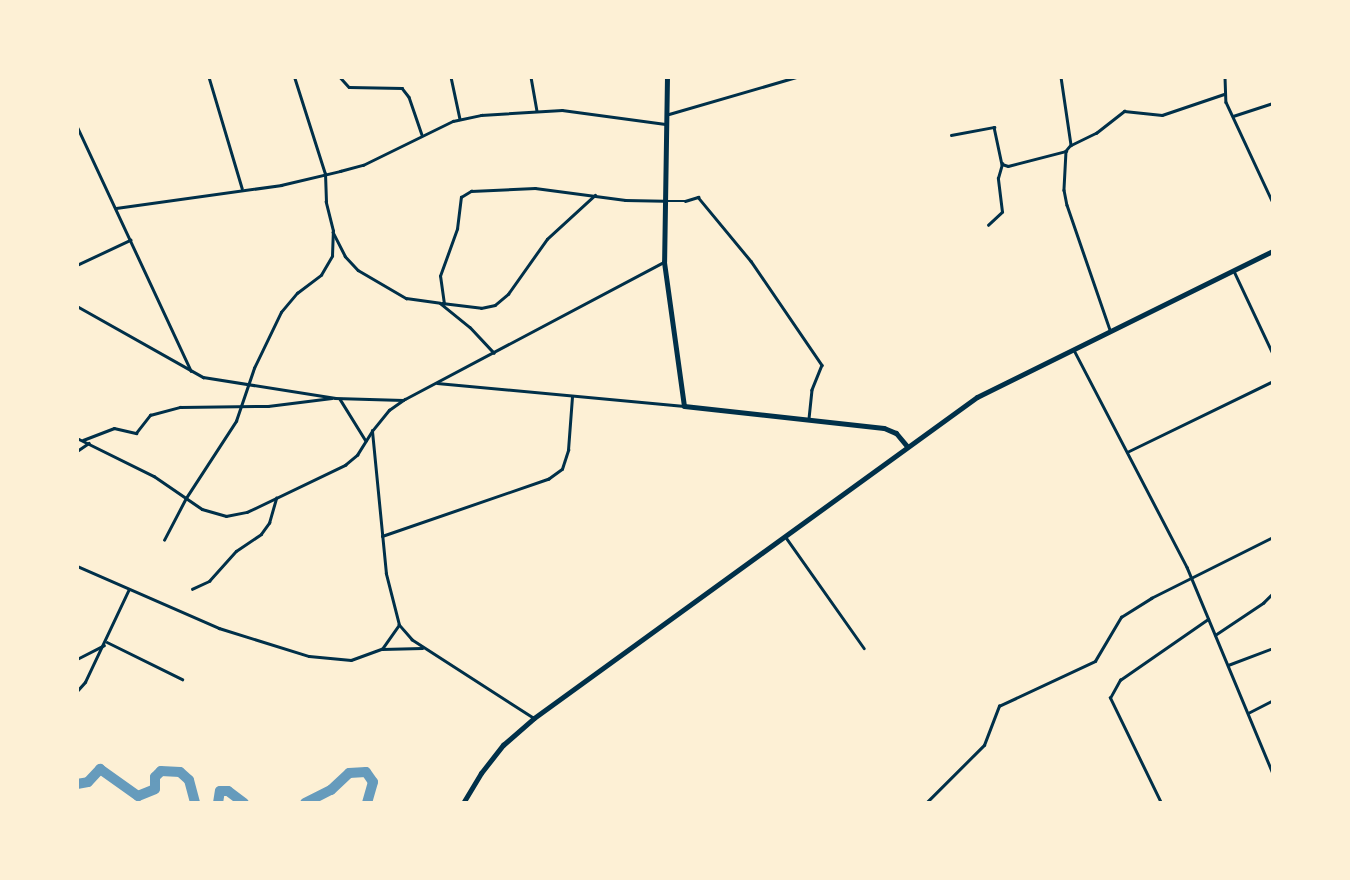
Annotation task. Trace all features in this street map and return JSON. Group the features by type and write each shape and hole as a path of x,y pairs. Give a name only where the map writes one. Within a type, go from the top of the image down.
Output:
{"main road":[{"path":"667,77 664,262 684,406 891,429 907,446"},
{"path":"463,803 481,773 503,745 534,718 907,446 988,391 1273,251"}],"street":[{"path":"209,77 242,189"},
{"path":"164,540 186,498 230,431 281,312 327,267 332,256 332,231 326,202 325,174 293,77"},
{"path":"340,77 349,87 402,88 422,134"},
{"path":"451,77 460,119"},
{"path":"531,77 537,110"},
{"path":"665,115 796,77"},
{"path":"1061,77 1071,145"},
{"path":"1225,77 1224,94 1273,202"},
{"path":"1002,164 1007,166 1034,161 1066,151 1071,145 1096,133 1124,111 1162,115 1224,94"},
{"path":"1233,116 1273,103"},
{"path":"116,208 281,185 363,165 422,134 460,119 537,110 586,111 665,124"},
{"path":"77,126 191,372"},
{"path":"951,135 994,127 1002,164 998,178 1002,212 988,225"},
{"path":"1066,151 1064,190 1067,205 1110,330"},
{"path":"494,353 470,327 442,303 440,276 457,229 457,212 465,193 500,188 535,188 664,201 685,201 698,197 751,261 822,365 812,390 809,420"},
{"path":"332,231 345,256 358,270 406,298 481,308 495,305 508,294 547,239 595,195"},
{"path":"77,265 130,240"},
{"path":"77,438 144,470 209,512 226,516 247,512 345,466 357,455 389,410 405,400 664,262"},
{"path":"1234,270 1273,354"},
{"path":"77,306 203,377 337,398 366,441"},
{"path":"1073,348 1192,578 1271,763 1273,774"},
{"path":"1127,452 1273,381"},
{"path":"437,383 684,406"},
{"path":"382,536 548,479 562,469 568,450 572,397"},
{"path":"83,440 114,428 136,433 150,415 180,407 337,398 405,400"},
{"path":"372,431 390,598 399,625 412,640 534,718"},
{"path":"77,451 89,443"},
{"path":"191,589 209,580 236,551 261,534 269,523 275,498"},
{"path":"785,536 864,648"},
{"path":"926,803 984,745 999,706 1094,661 1121,617 1151,598 1273,537"},
{"path":"77,566 128,591 219,628 309,656 351,660 382,649 424,648"},
{"path":"77,691 83,687 128,591"},
{"path":"1215,635 1263,603 1273,593"},
{"path":"1161,803 1110,698 1120,680 1208,619"},
{"path":"382,649 399,625"},
{"path":"77,659 105,643"},
{"path":"105,643 182,679"},
{"path":"1228,665 1273,648"},
{"path":"1248,713 1273,701"}],"waterway":[{"path":"77,784 88,782 100,769 138,796 155,789 155,777 161,771 180,772 189,780 195,803"},
{"path":"305,803 331,790 349,773 366,772 373,782 367,803"},
{"path":"218,803 220,791 228,791 244,803"}]}
